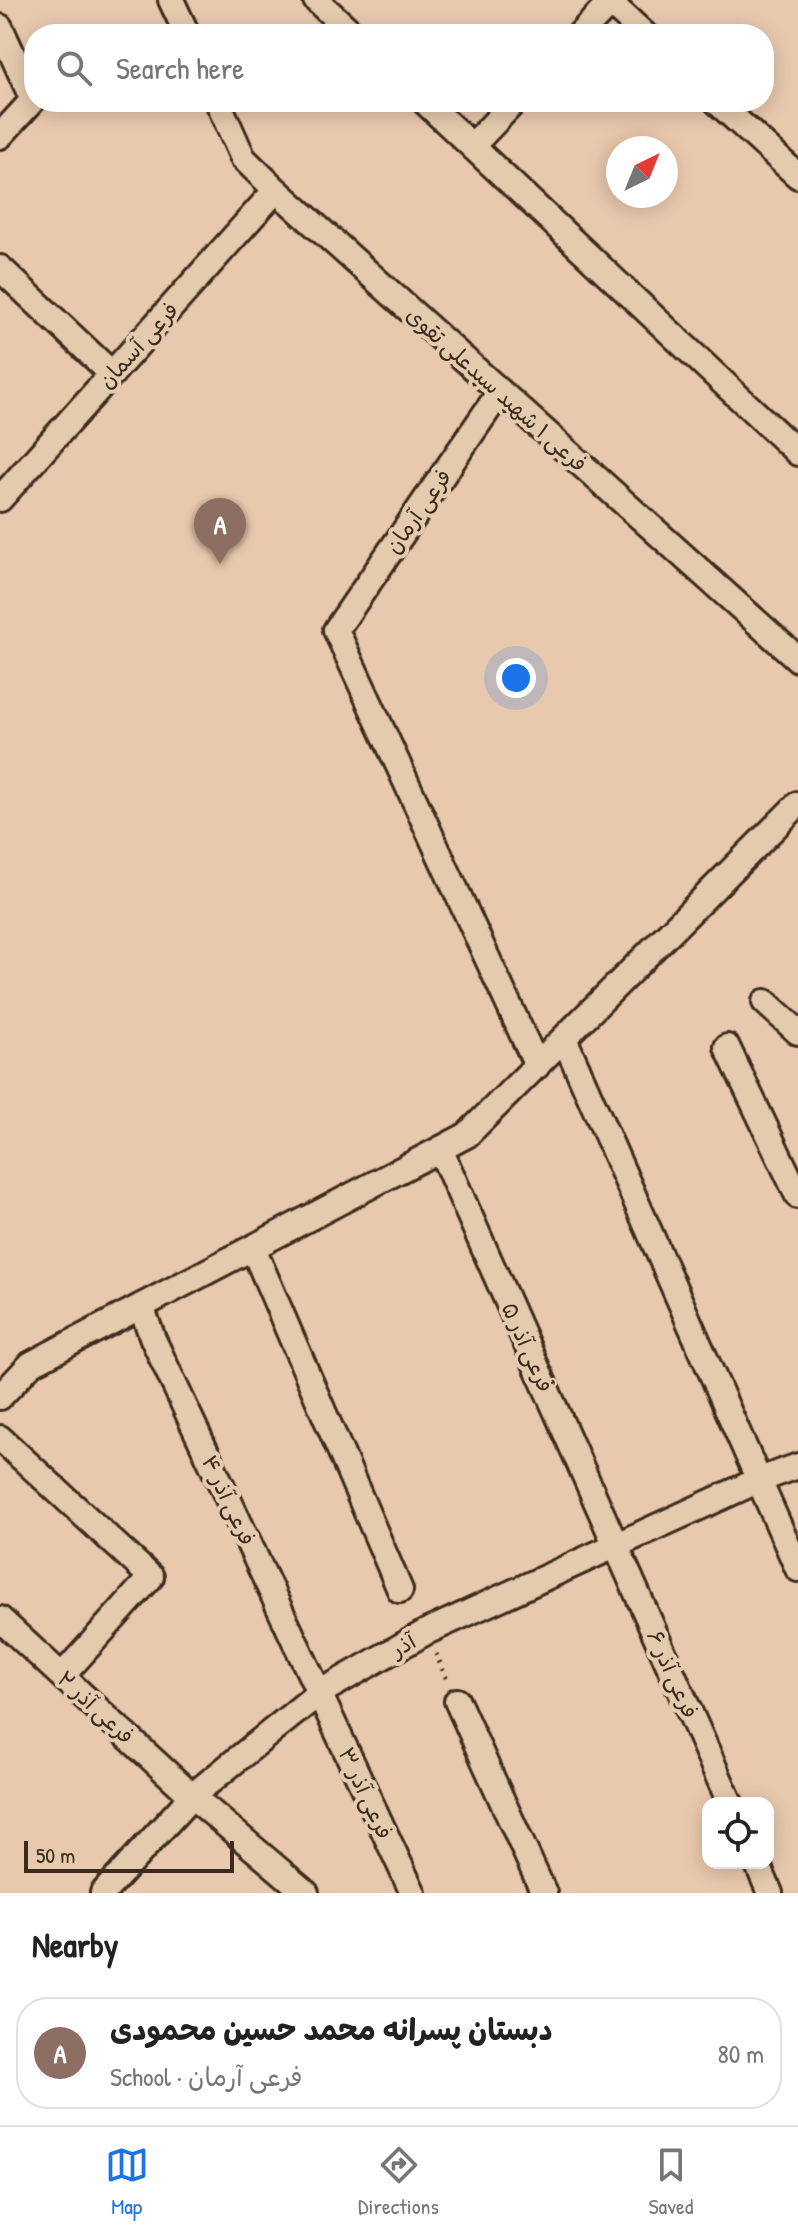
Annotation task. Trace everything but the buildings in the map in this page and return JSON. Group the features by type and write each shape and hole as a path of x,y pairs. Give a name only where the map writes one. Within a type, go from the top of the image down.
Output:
{"street":[{"path":"171,0 182,24"},
{"path":"316,0 342,24"},
{"path":"588,24 608,1 633,24"},
{"path":"0,27 24,80"},
{"path":"0,136 24,110"},
{"name":"فرعی ۱ شهید سیدعلی تقوی","path":"222,112 243,158 276,190 798,659"},
{"path":"436,112 798,453"},
{"path":"472,146 504,112"},
{"path":"728,112 798,176"},
{"name":"فرعی آسمان","path":"0,499 276,190"},
{"path":"0,268 112,374"},
{"name":"فرعی آرمان","path":"500,392 336,630 537,1066"},
{"path":"0,1397 31,1364 467,1135 798,804"},
{"path":"765,1002 798,1032"},
{"path":"564,1038 798,1569"},
{"path":"727,1047 798,1196"},
{"name":"فرعی آذر ۵","path":"440,1149 616,1545"},
{"path":"253,1248 400,1590"},
{"name":"فرعی آذر ۴","path":"141,1306 153,1339 319,1693"},
{"path":"0,1438 151,1577 62,1676"},
{"name":"آذر","path":"103,1893 192,1796 319,1693 426,1632 759,1480 798,1466"},
{"name":"فرعی آذر ۶","path":"616,1545 727,1797"},
{"name":"فرعی آذر ۲","path":"0,1619 192,1796 306,1893"},
{"name":"فرعی آذر ۳","path":"319,1693 413,1893"},
{"path":"457,1701 544,1893"},
{"path":"760,1869 770,1893"}],"path":[{"path":"426,1632 457,1701"}],"place":[{"name":"دبستان پسرانه محمد حسین محمودی","path":"220,564"}]}
